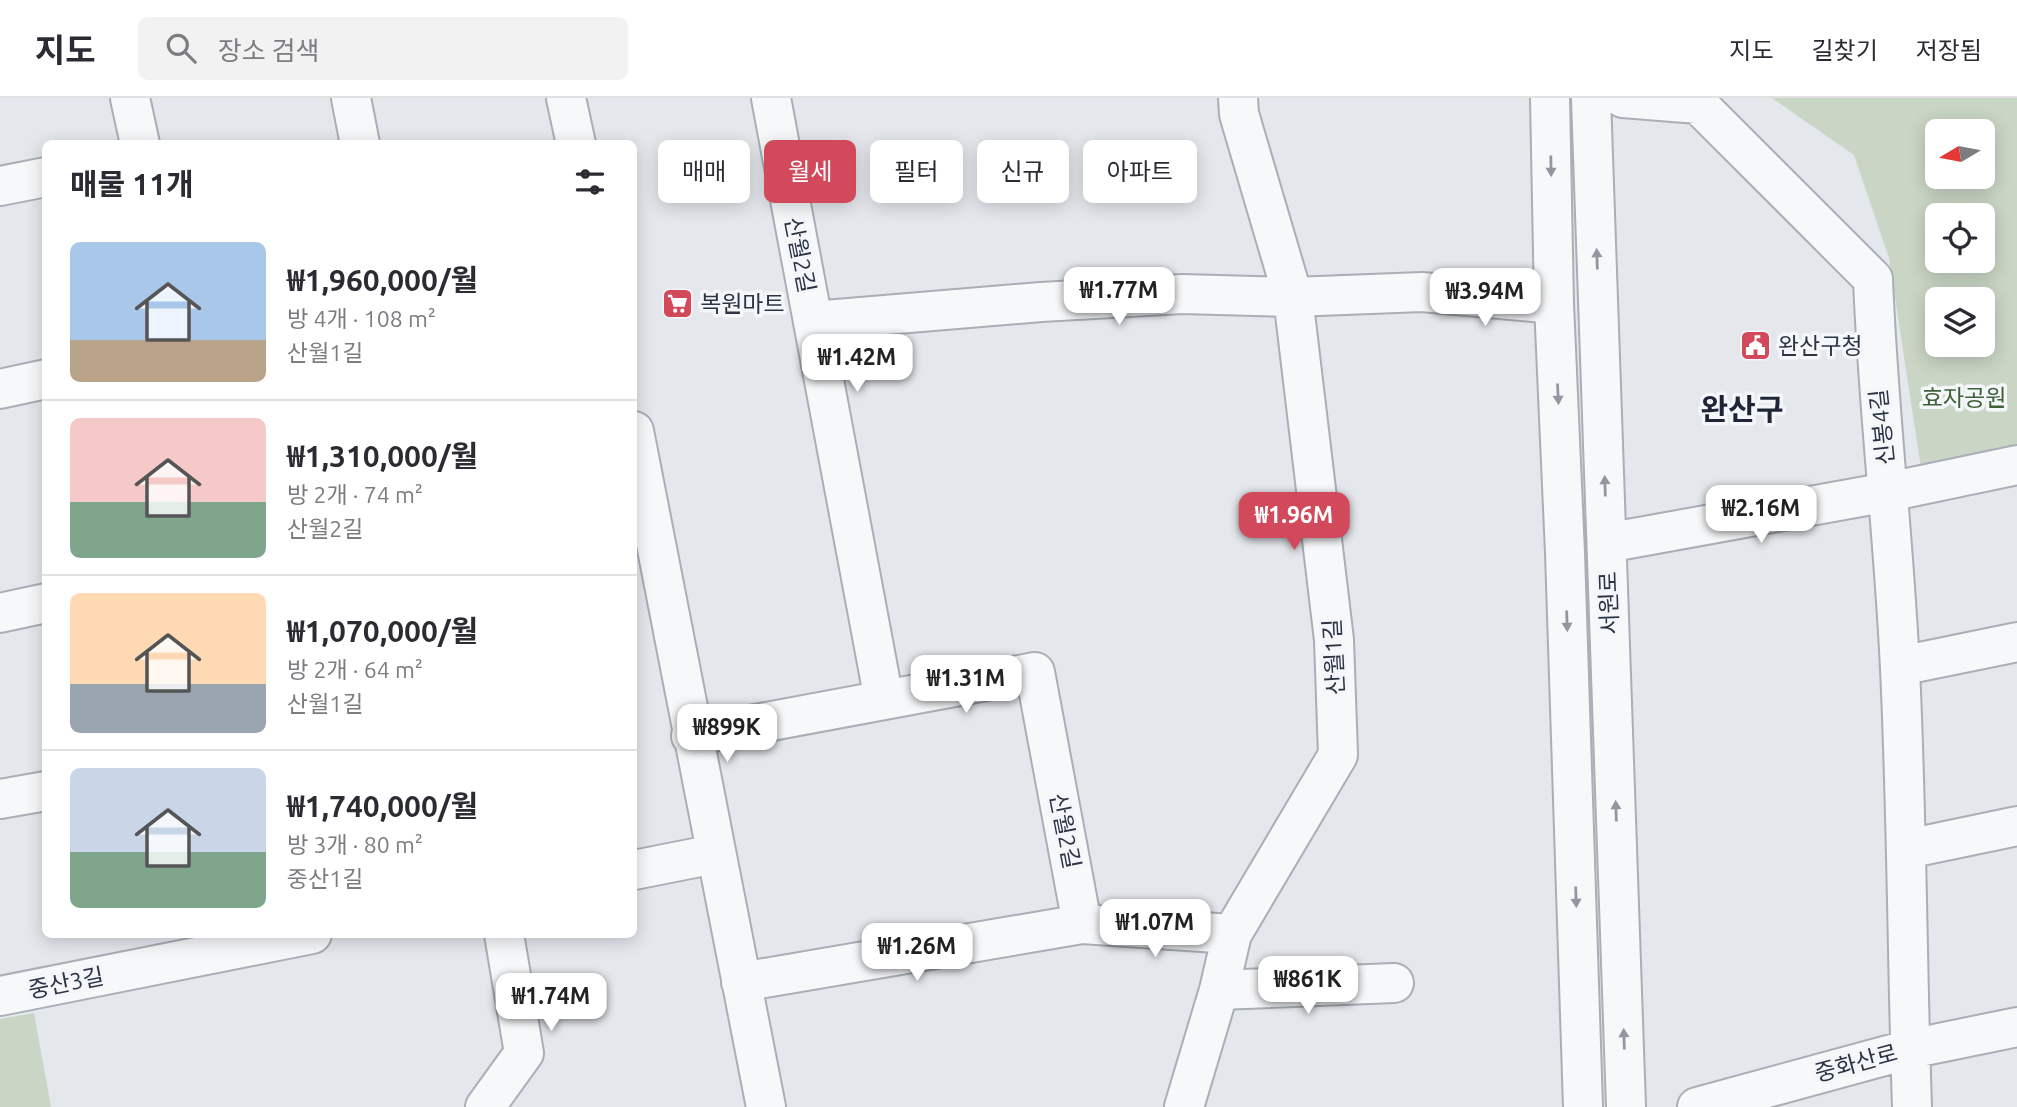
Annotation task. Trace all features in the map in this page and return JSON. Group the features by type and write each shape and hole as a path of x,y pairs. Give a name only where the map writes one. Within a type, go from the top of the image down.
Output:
{"street":[{"path":"130,98 139,140"},
{"path":"351,98 359,140"},
{"path":"566,98 575,140"},
{"name":"산월2길","path":"771,98 884,700"},
{"name":"서원로","path":"1550,98 1554,304 1583,1107"},
{"name":"서원로","path":"1591,98 1626,1107"},
{"name":"신봉4길","path":"1623,98 1698,104 1873,279 1886,373 1888,492 1900,666 1912,1107"},
{"name":"산월1길","path":"1184,1107 1219,990 1232,934 1338,755 1335,640 1293,297 1235,103"},
{"path":"0,186 42,178"},
{"path":"813,321 1093,299 1182,295 1293,297 1422,292 1554,304"},
{"path":"0,389 42,380"},
{"path":"637,447 765,1107"},
{"name":"신봉4길","path":"1888,492 2017,465"},
{"path":"1623,540 1888,492"},
{"path":"0,612 42,604"},
{"path":"1900,666 2017,642"},
{"name":"산월2길","path":"691,736 1035,672 1082,924"},
{"path":"0,799 42,791"},
{"path":"1907,849 2017,827"},
{"path":"637,869 715,854"},
{"path":"741,982 1082,924 1232,934"},
{"name":"중산3길","path":"0,996 292,938"},
{"path":"485,1107 524,1053 505,938"},
{"path":"1219,990 1394,983"},
{"name":"중화산로","path":"1697,1107 1910,1049 2017,1027"}],"green space":[{"name":"효자공원","path":"1772,98 2017,98 2017,451 1921,468 1889,258 1854,155"},
{"path":"34,1013 51,1107 0,1107 0,1019"}],"place":[{"name":"복원마트","path":"677,304"},
{"name":"완산구청","path":"1755,346"}],"district":[{"name":"완산구","path":"1742,410"}]}
